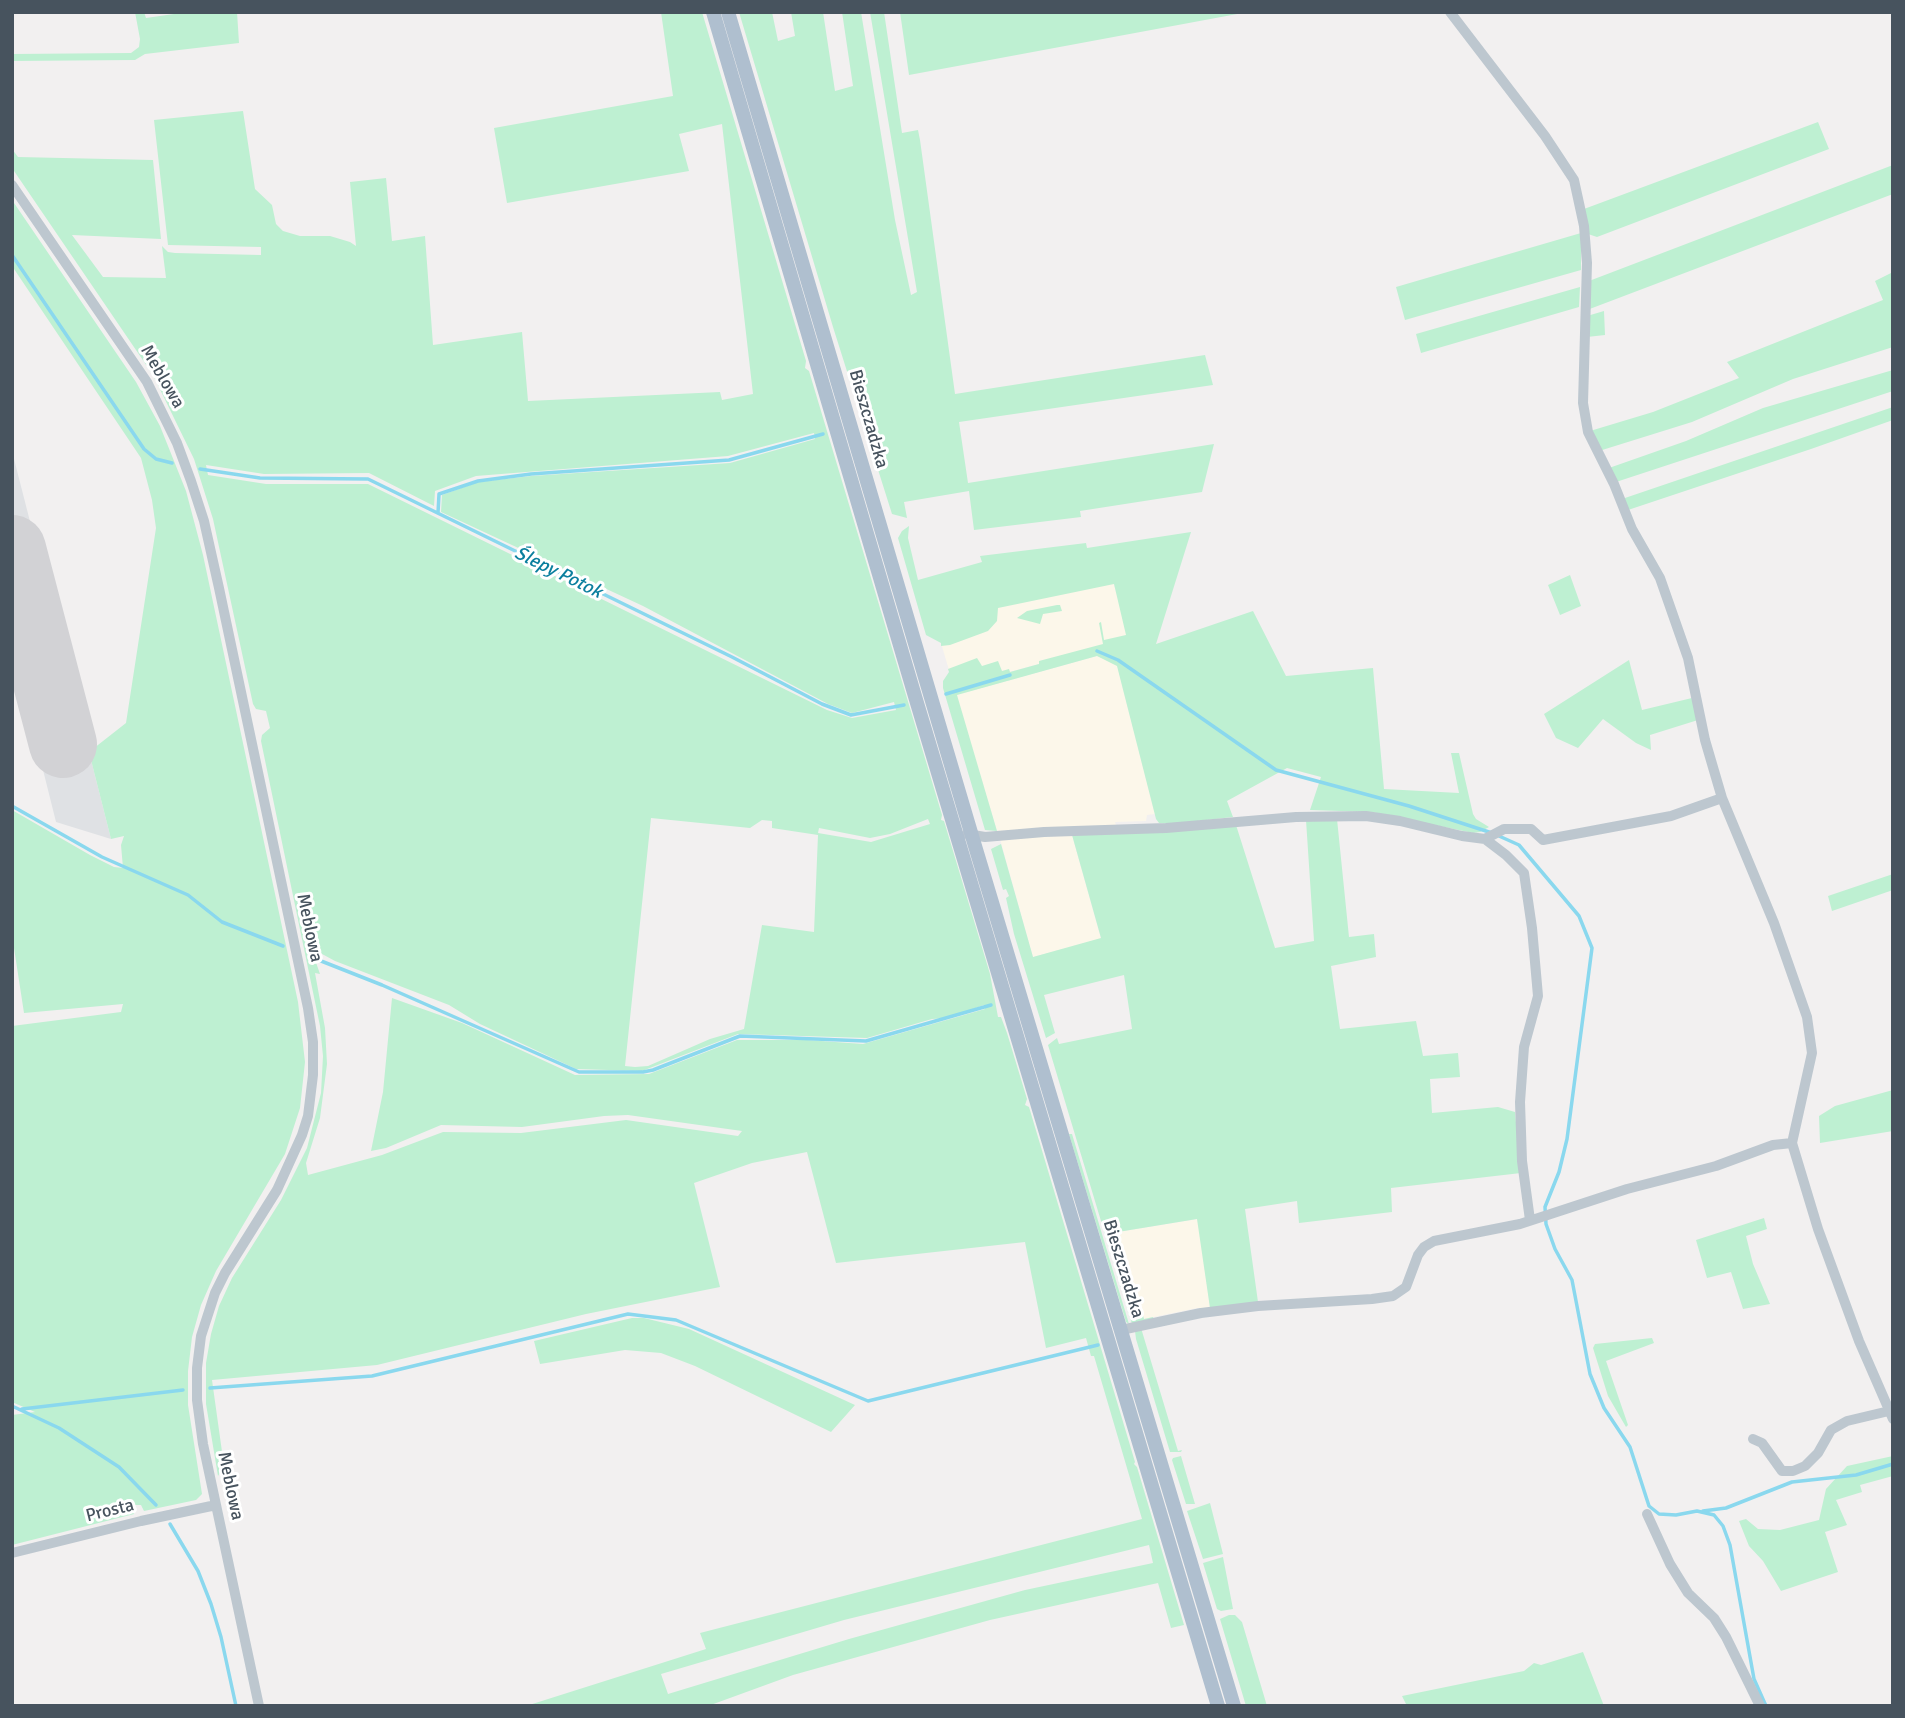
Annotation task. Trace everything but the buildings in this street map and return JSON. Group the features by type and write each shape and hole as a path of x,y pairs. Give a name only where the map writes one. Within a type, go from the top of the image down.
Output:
{"main road":[{"name":"Bieszczadzka","path":"713,12 1218,1706"},
{"name":"Bieszczadzka","path":"728,12 1234,1706"}],"street":[{"path":"1450,12 1545,136 1574,180 1581,201 1587,263 1583,403 1588,432 1614,484 1632,529 1660,578 1688,658 1705,740 1722,797 1774,923 1807,1017 1812,1053 1793,1143 1818,1230 1859,1340 1891,1415 1847,1421 1831,1430 1818,1453 1805,1466 1793,1471 1782,1471 1762,1443 1753,1440"},
{"name":"Meblowa","path":"12,184 147,382 177,443 191,481 204,521 219,588 311,1026 313,1075 308,1116 302,1135 276,1190 225,1273 210,1305 201,1336 197,1368 197,1400 203,1444 260,1706"},
{"path":"977,839 1044,832 1167,828 1296,817 1366,816 1462,836 1486,838 1504,829 1531,830 1543,840 1671,816 1722,797"},
{"name":"Bieszczadzka","path":"952,816 965,833 977,839 968,849 968,870"},
{"path":"1486,838 1524,873 1532,928 1538,996 1524,1046 1520,1102 1522,1161 1535,1219"},
{"path":"1121,1330 1201,1313 1393,1296 1406,1287 1418,1255 1429,1243 1506,1228 1627,1189 1716,1166 1773,1145 1793,1143"},
{"name":"Prosta","path":"12,1553 216,1505"},
{"path":"1647,1514 1670,1564 1688,1592 1714,1618 1726,1637 1760,1706"}],"shaded area":[{"path":"12,451 111,839 56,822 12,646"},
{"path":"1113,582 1130,639 954,687 941,643 993,607"},
{"path":"1097,656 1117,665 1155,814 1147,815 1146,821 1115,822 1116,825 997,831 956,695"},
{"path":"1072,835 1101,939 1033,957 1000,839"},
{"path":"1198,1219 1210,1308 1197,1308 1144,1319 1118,1232"}],"green space":[{"path":"135,12 144,12 146,18 188,12 237,12 239,43 145,54 135,60 12,61 12,54 131,53 139,47 140,39"},
{"path":"661,12 702,12 806,361 805,368 809,371 942,815 941,820 944,821 990,974 998,1017 1001,1017 1007,1033 1027,1099 1025,1105 1029,1107 1184,1625 1171,1628 1158,1583 990,1620 793,1675 708,1706 526,1706 706,1649 700,1633 1142,1519 1094,1356 1091,1356 1086,1338 1046,1348 1025,1242 836,1263 807,1152 752,1163 694,1183 720,1287 586,1314 377,1365 212,1380 224,1466 218,1476 206,1404 206,1363 211,1334 219,1306 232,1278 281,1200 307,1148 321,1093 323,1056 320,1026 261,741 262,735 270,728 266,711 256,709 253,704 213,519 194,459 153,375 12,168 12,149 18,157 153,160 161,239 72,235 103,277 166,278 162,246 168,252 175,253 261,255 261,247 168,245 154,120 243,111 255,189 272,205 276,224 283,231 300,236 330,236 356,246 350,182 386,178 392,241 425,236 433,345 522,332 528,401 720,392 722,400 753,394 722,124 679,134 689,171 507,203 494,128 673,96","holes":["814,433 815,439 730,463 478,482 442,495 441,512 643,606 828,704 852,713 894,702 896,710 852,718 827,710 368,484 266,484 208,475 206,465 264,474 369,473 434,506 435,491 476,476 728,456","651,818 750,828 762,820 772,821 772,828 818,835 814,932 762,925 744,1029 710,1039 648,1066 625,1066","928,819 930,824 871,842 818,833 819,828 870,838 890,834","311,948 335,961 449,1005 480,1024 576,1069 642,1071 738,1034 867,1038 932,1019 948,1018 984,1005 985,1009 863,1044 807,1040 737,1040 649,1074 575,1075 462,1023 392,998 383,1092 371,1151 386,1148 441,1125 522,1127 604,1116 628,1115 742,1131 738,1136 626,1120 521,1133 443,1132 382,1155 308,1175 306,1163 320,1118 327,1064 325,1028 315,973 320,974","1149,1545 1153,1563 1025,1590 849,1639 668,1694 661,1674 844,1620"]},
{"path":"739,12 772,12 778,41 795,36 791,12 823,12 835,91 853,86 842,12 861,12 895,220 911,295 917,292 870,12 884,12 902,133 918,130 920,140 955,394 1205,355 1213,385 959,422 968,483 1214,444 1202,492 1080,511 1081,517 974,530 969,491 904,502 907,518 892,514"},
{"path":"900,12 1248,12 909,75"},
{"path":"1818,122 1829,149 1597,237 1588,234 1584,209"},
{"path":"1893,165 1893,194 1587,310 1589,281"},
{"path":"12,200 136,382 160,426 186,491 203,555 298,1002 305,1062 300,1108 285,1154 216,1271 201,1305 192,1337 188,1405 202,1494 196,1500 144,1511 141,1505 135,1505 134,1514 12,1545 12,1415 35,1412 12,1402 12,1026 121,1012 123,1004 24,1013 12,935 12,810 90,855 114,867 123,868 121,845 124,836 111,839 89,752 126,723 156,528 141,458 12,266"},
{"path":"1581,233 1581,270 1405,320 1396,287"},
{"path":"1893,272 1893,347 1793,379 1692,422 1599,451 1590,431 1653,412 1739,378 1727,362 1883,300 1875,281"},
{"path":"1580,287 1579,307 1421,353 1416,334"},
{"path":"1604,311 1605,335 1587,337 1587,316"},
{"path":"1893,370 1893,391 1616,482 1609,468 1686,441 1763,408"},
{"path":"1893,407 1893,420 1811,449 1628,510 1622,499"},
{"path":"909,526 908,538 918,580 982,562 980,556 1086,543 1087,548 1191,532 1156,644 1253,611 1286,676 1373,668 1384,789 1459,793 1451,753 1459,753 1473,814 1489,827 1473,833 1372,812 1310,810 1321,777 1287,768 1227,801 1233,817 1159,823 1117,666 1097,656 957,695 997,831 985,830 943,688 948,669 977,658 982,666 998,661 1002,671 1009,669 1010,672 1039,664 1039,661 1103,644 1101,622 1104,640 1126,635 1114,584 998,608 997,621 988,631 941,646 941,643 926,635 898,538"},
{"path":"1570,575 1581,606 1560,615 1548,585"},
{"path":"1060,605 1062,611 1043,614 1040,624 1017,618 1027,611"},
{"path":"1629,660 1642,710 1692,698 1698,720 1650,735 1651,750 1636,743 1603,719 1578,748 1556,738 1544,714"},
{"path":"1337,819 1349,937 1374,934 1376,957 1331,966 1340,1029 1416,1021 1423,1056 1458,1053 1460,1077 1430,1079 1432,1113 1498,1107 1515,1112 1521,1173 1391,1188 1392,1212 1299,1223 1297,1201 1245,1209 1258,1302 1210,1308 1197,1219 1118,1232 1144,1319 1153,1317 1154,1320 1132,1324 1048,1045 1057,1038 1059,1044 1132,1029 1124,975 1044,995 1055,1033 1046,1038 1014,934 1006,898 1009,896 1006,889 1003,890 991,849 1001,844 1033,957 1101,938 1072,835 1236,825 1275,948 1314,941 1306,820"},
{"path":"1893,874 1893,890 1832,911 1828,896"},
{"path":"1893,1090 1893,1131 1820,1143 1819,1116 1835,1106"},
{"path":"1069,1134 1072,1134 1129,1324 1126,1322"},
{"path":"1764,1218 1767,1229 1746,1236 1753,1264 1770,1304 1743,1309 1731,1272 1707,1278 1696,1240"},
{"path":"632,1318 644,1318 689,1329 855,1405 831,1432 695,1366 661,1353 625,1350 540,1364 534,1341"},
{"path":"1141,1328 1178,1451 1182,1450 1181,1452 1170,1452 1136,1339 1135,1331"},
{"path":"1652,1338 1654,1343 1606,1361 1628,1425 1626,1427 1608,1396 1593,1348 1595,1344"},
{"path":"1181,1456 1195,1504 1186,1504 1172,1460"},
{"path":"1893,1456 1893,1476 1860,1485 1862,1492 1836,1500 1847,1525 1825,1532 1838,1572 1781,1591 1763,1561 1749,1546 1739,1521 1746,1519 1758,1529 1780,1530 1819,1520 1826,1489 1847,1466"},
{"path":"1210,1503 1223,1554 1203,1559 1187,1511"},
{"path":"1223,1557 1233,1609 1221,1611 1217,1609 1203,1563"},
{"path":"1235,1615 1242,1622 1267,1706 1246,1706 1220,1619"},
{"path":"1583,1652 1604,1706 1407,1706 1402,1696 1524,1671 1534,1663 1541,1665"}],"waterway":[{"name":"Ślepy Potok","path":"12,255 144,449 156,459 172,463"},
{"path":"438,513 439,494 478,481 531,474 729,460 823,434"},
{"name":"Ślepy Potok","path":"200,469 260,478 368,479 732,657 822,704 851,715 904,705"},
{"path":"1097,651 1118,660 1276,770 1409,806 1492,833"},
{"path":"946,694 1010,675"},
{"path":"12,806 102,857 188,895 222,922 283,946"},
{"path":"1499,836 1519,845 1579,916 1592,948 1567,1139 1559,1172 1545,1207 1546,1224 1555,1249 1572,1280 1590,1374 1604,1408 1630,1447 1649,1506 1659,1514 1676,1515 1697,1511 1714,1515 1723,1526 1730,1545 1754,1679 1766,1706"},
{"path":"311,957 382,985 579,1072 653,1070 740,1036 866,1041 991,1005"},
{"path":"210,1388 372,1376 628,1314 676,1320 868,1401 1098,1345"},
{"path":"22,1409 183,1390"},
{"path":"12,1406 59,1428 119,1467 156,1505"},
{"path":"1703,1511 1726,1508 1792,1482 1856,1475 1893,1464"},
{"path":"170,1524 198,1571 211,1604 236,1706"}],"runway":[{"path":"12,549 63,744"}]}
